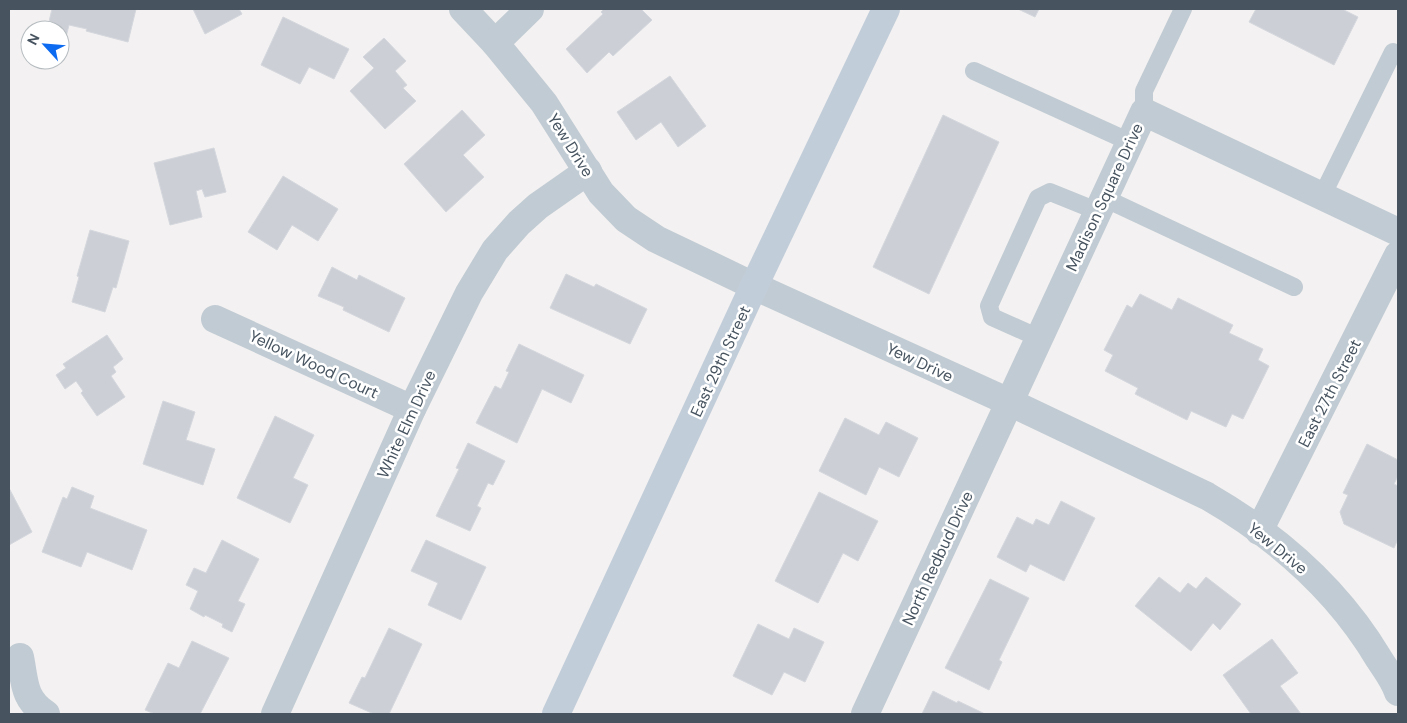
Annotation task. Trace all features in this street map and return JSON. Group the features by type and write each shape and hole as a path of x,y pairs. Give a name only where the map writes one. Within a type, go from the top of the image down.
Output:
{"main road":[{"name":"East 29th Street","path":"556,714 754,286 886,9"}],"street":[{"name":"Yew Drive","path":"463,9 495,43 544,103 601,193 626,219 656,239 754,286 1009,402 1225,506 1299,562 1323,586 1367,639 1398,692"},
{"path":"495,43 530,9"},
{"name":"Madison Square Drive","path":"1009,402 1144,112 1398,232"},
{"name":"White Elm Drive","path":"275,714 412,409 469,293 495,250 519,222 538,206 588,171"},
{"name":"East 27th Street","path":"1259,531 1398,255"},
{"name":"Yellow Wood Court","path":"215,319 412,409"},
{"name":"North Redbud Drive","path":"865,714 1009,402"},
{"path":"20,657 29,697 35,707 46,714"}],"lane":[{"path":"1144,112 1144,91 1183,9"},
{"path":"1322,196 1393,52"},
{"path":"974,71 1130,142"},
{"path":"1039,338 992,317 989,306 1038,198 1050,192 1101,204 1294,287"}],"building":[{"path":"52,9 136,9 128,42 70,25 70,20 49,20"},
{"path":"193,9 239,9 242,14 205,34"},
{"path":"604,9 641,9 652,20 613,56 609,52 587,73 566,49 603,14 601,12"},
{"path":"1018,9 1039,9 1035,17"},
{"path":"1256,9 1342,9 1358,17 1334,65 1249,22"},
{"path":"283,17 349,49 334,79 309,67 300,84 261,65"},
{"path":"384,38 406,61 395,71 407,85 403,88 416,101 385,129 350,91 374,68 363,57"},
{"path":"670,76 706,126 678,147 661,122 636,140 617,112"},
{"path":"462,110 485,135 463,155 484,177 446,212 404,164"},
{"path":"943,115 999,142 929,294 873,267"},
{"path":"214,148 226,192 205,197 202,189 196,191 202,217 170,225 154,163"},
{"path":"283,176 338,209 318,241 292,225 277,250 248,232"},
{"path":"90,230 129,241 116,288 113,287 105,312 72,302"},
{"path":"332,267 357,280 359,275 405,298 389,332 343,310 344,307 318,296"},
{"path":"566,274 594,287 596,284 647,309 630,344 550,308"},
{"path":"1140,294 1172,310 1178,298 1233,325 1229,333 1263,349 1258,360 1269,366 1243,419 1232,414 1226,427 1191,411 1187,420 1135,394 1138,388 1105,371 1113,355 1104,350 1127,305 1132,308"},
{"path":"107,335 123,359 113,367 116,372 111,376 125,397 97,416 81,393 83,391 76,381 65,389 56,375 66,368 63,364"},
{"path":"519,344 584,375 571,403 542,389 517,443 476,423 495,386 501,389 509,372 506,371"},
{"path":"163,401 195,412 186,440 215,449 203,485 143,464"},
{"path":"275,416 314,435 293,478 308,485 290,523 237,498"},
{"path":"845,418 879,435 886,422 918,438 899,477 879,467 866,495 819,471"},
{"path":"468,443 505,461 493,485 488,483 477,506 481,508 470,531 436,516 459,469 456,468"},
{"path":"1367,444 1398,460 1398,476 1394,484 1398,486 1398,539 1394,548 1344,524 1340,512 1348,495 1343,493"},
{"path":"72,487 94,496 90,508 147,530 132,570 87,552 81,567 42,552 63,497 67,499"},
{"path":"9,488 32,532 9,545"},
{"path":"819,492 878,521 858,561 843,553 818,603 775,581"},
{"path":"1061,501 1095,518 1064,581 1030,564 1026,572 997,557 1017,517 1033,525 1036,519 1049,525"},
{"path":"222,540 259,559 238,601 245,604 232,632 222,627 223,624 190,609 198,591 186,585 194,568 206,573"},
{"path":"426,540 486,567 461,620 428,605 438,583 411,571"},
{"path":"1159,577 1180,593 1188,583 1196,589 1206,577 1241,604 1220,630 1213,623 1191,651 1135,606"},
{"path":"990,579 1029,598 999,660 1002,662 989,690 945,668"},
{"path":"758,624 789,639 794,628 824,642 805,682 784,672 772,695 733,676"},
{"path":"389,628 422,644 389,714 374,714 349,703 362,677 365,678"},
{"path":"1272,639 1298,673 1280,686 1301,714 1251,714 1223,675"},
{"path":"192,641 229,658 200,714 155,714 145,710 168,663 179,668"},
{"path":"933,691 957,703 958,701 985,714 922,714"}]}
